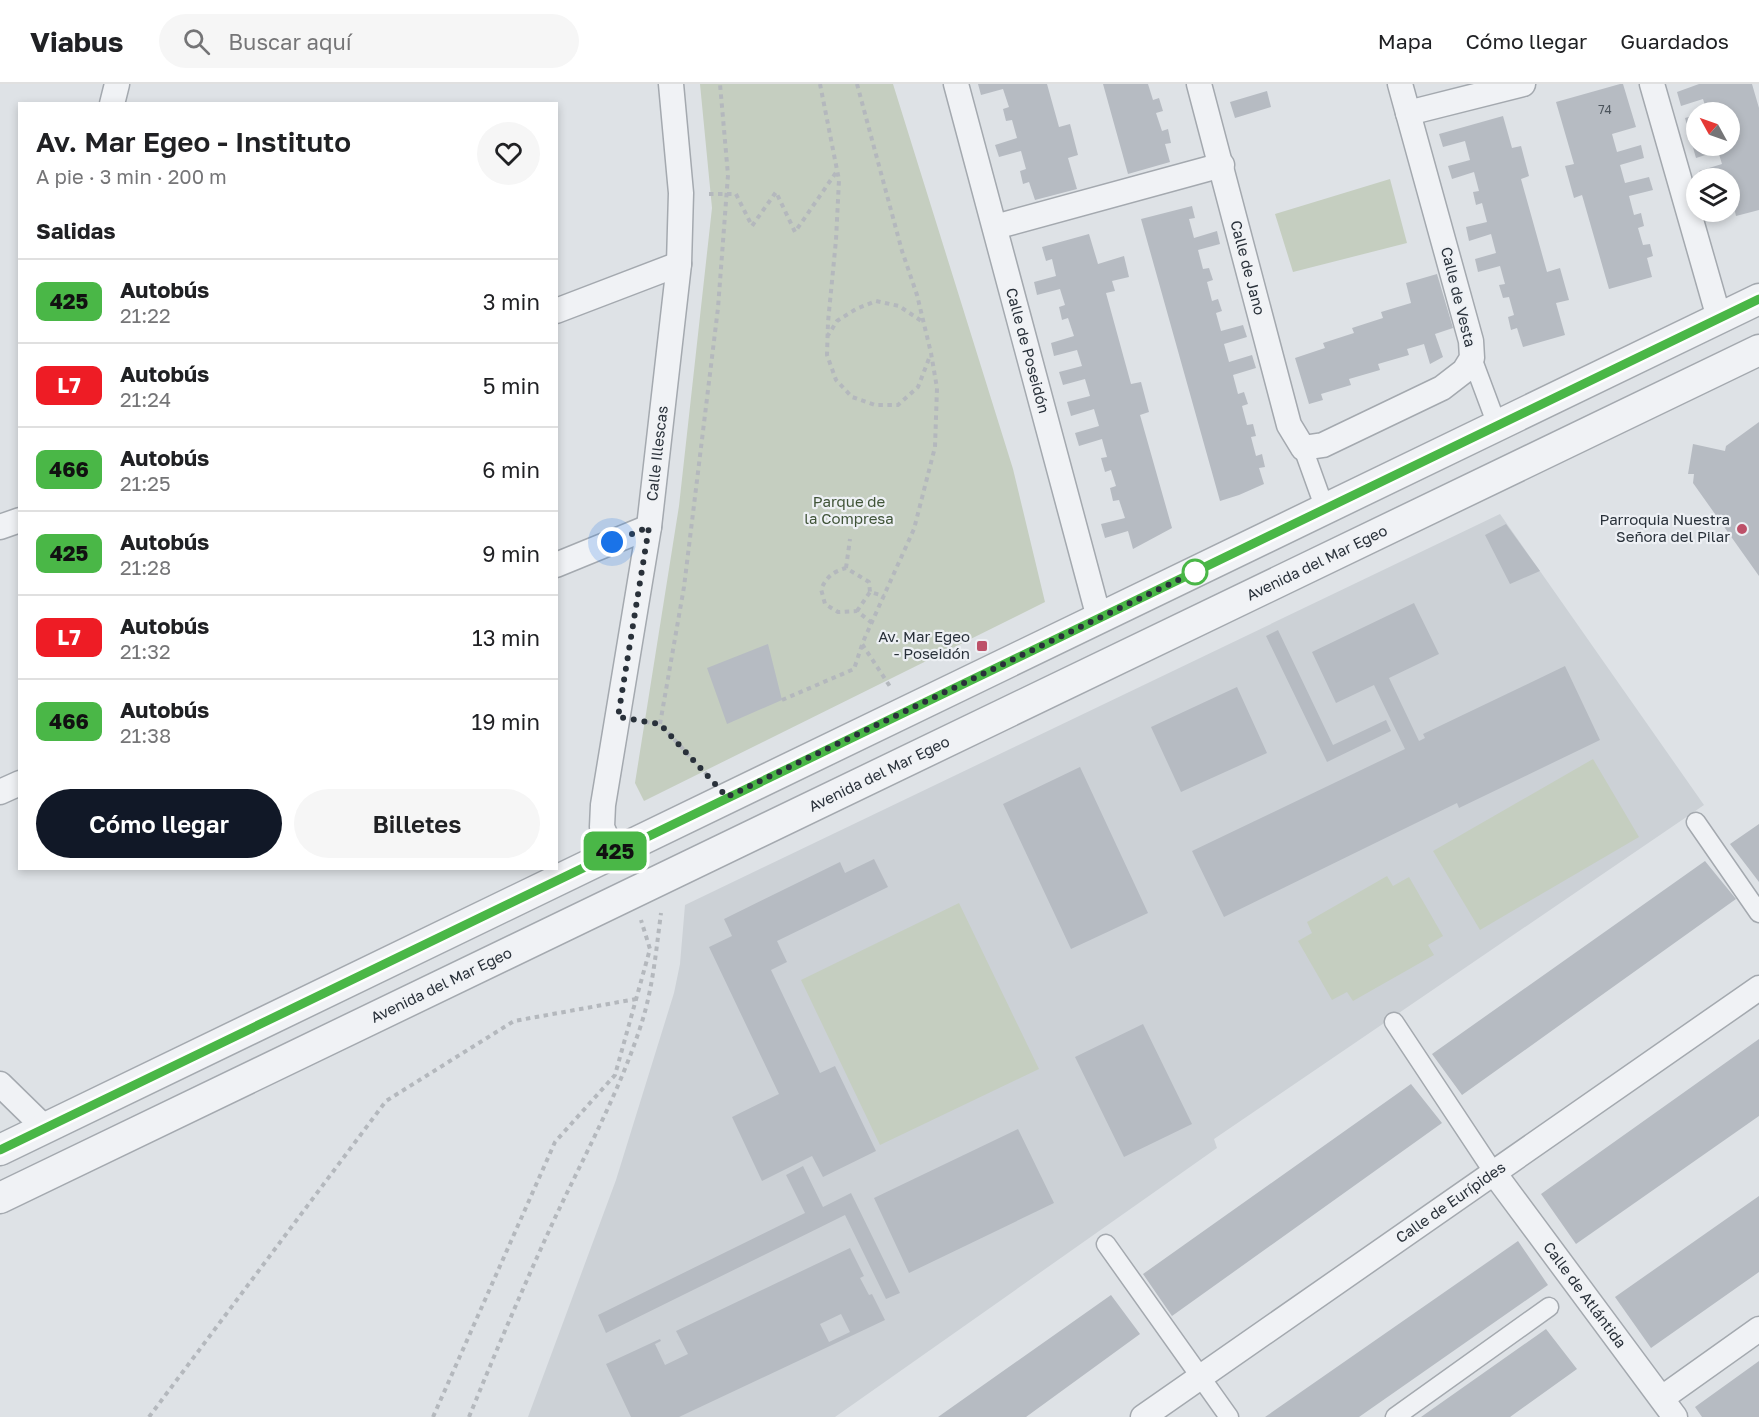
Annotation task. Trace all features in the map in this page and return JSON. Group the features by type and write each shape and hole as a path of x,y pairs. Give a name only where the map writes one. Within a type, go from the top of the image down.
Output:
{"street":[{"path":"112,102 117,84"},
{"name":"Calle Illescas","path":"613,853 603,827 603,805 649,527 679,264 681,193 671,84"},
{"name":"Calle de Poseidón","path":"956,84 1099,618"},
{"name":"Calle de Jano","path":"1199,84 1289,425 1303,448"},
{"name":"Calle de Vesta","path":"1303,448 1323,445 1442,388 1464,371 1472,358 1471,341 1401,84"},
{"path":"1408,113 1523,84"},
{"path":"1652,84 1719,318"},
{"path":"995,227 1222,165"},
{"path":"558,310 679,264"},
{"path":"0,1150 1759,299"},
{"name":"Avenida del Mar Egeo","path":"0,1198 1759,350"},
{"path":"1472,358 1497,425"},
{"path":"1303,448 1324,509"},
{"path":"0,527 18,521"},
{"path":"558,564 649,527"},
{"path":"0,792 18,784"},
{"path":"1696,822 1759,913"},
{"name":"Calle de Eurípides","path":"1143,1417 1759,988"},
{"path":"1395,1022 1494,1173"},
{"path":"0,1083 45,1128"},
{"name":"Calle de Atlántida","path":"1494,1173 1668,1408"},
{"path":"1106,1244 1229,1417"},
{"path":"1395,1417 1549,1307"},
{"path":"1668,1408 1759,1329"}],"path":[{"path":"660,724 684,587 718,308 728,175 720,84"},
{"path":"819,84 839,180 827,337 827,355 836,380 852,397 875,405 898,405 918,387 931,353"},
{"path":"782,700 854,669 862,644 914,529 935,447 936,388 931,353 857,84"},
{"path":"681,193 736,194 752,226 776,192 795,232 838,171"},
{"path":"827,337 837,321 856,309 876,301 899,306 924,323"},
{"path":"846,568 850,539"},
{"path":"857,611 870,592 869,582 846,568 835,571 827,577 821,589 825,604 838,612 857,611 872,623"},
{"path":"870,592 884,596"},
{"path":"862,644 906,711"},
{"path":"618,717 660,724 727,797"},
{"path":"433,1417 555,1142 615,1075 650,949 642,887"},
{"path":"469,1417 554,1221 618,1088 641,1023 654,968 661,911 642,887"},
{"path":"149,1417 386,1101 514,1021 636,999"}],"shaded area":[{"path":"1500,514 1704,805 1214,1139 1217,1148 835,1417 528,1417 616,1180 674,993 680,964 685,905"}],"green space":[{"name":"Parque de la Compresa","path":"700,84 893,84 1013,469 1045,602 644,801 635,783 679,506 712,208"},
{"path":"1390,179 1407,243 1293,272 1275,214"},
{"path":"1593,759 1639,837 1480,930 1433,851"},
{"path":"1387,876 1393,886 1409,877 1443,936 1428,945 1434,955 1353,1001 1347,992 1332,1000 1298,941 1312,933 1307,922"},
{"path":"959,903 1039,1069 880,1145 801,980"}],"building":[{"path":"978,84 1047,84 1059,127 1070,124 1078,155 1068,158 1077,189 1035,200 1029,182 1023,184 1020,171 1026,169 1021,151 999,157 995,145 1017,138 1012,120 1006,121 1003,109 1009,107 1003,89 981,95"},
{"path":"1103,84 1148,84 1153,100 1159,98 1163,111 1156,113 1162,131 1168,129 1171,143 1165,144 1170,162 1128,174"},
{"path":"1623,84 1636,127 1612,134 1617,152 1641,145 1644,158 1620,165 1625,183 1649,177 1653,190 1629,196 1634,215 1641,213 1644,226 1638,228 1643,245 1650,244 1653,256 1647,258 1652,277 1609,289 1582,195 1574,198 1565,166 1574,164 1556,102"},
{"path":"1699,84 1752,84 1759,108 1759,210 1740,215 1740,168 1709,168 1722,164 1720,156 1740,156 1740,102 1704,102 1703,99 1686,102 1686,104 1681,106 1677,92"},
{"path":"1267,91 1271,107 1235,118 1230,102"},
{"path":"1503,116 1512,148 1521,146 1529,176 1521,179 1547,272 1560,268 1569,300 1556,303 1565,335 1523,347 1517,328 1511,330 1508,317 1514,315 1509,297 1503,298 1499,285 1505,284 1500,266 1478,272 1475,259 1496,253 1491,234 1469,241 1466,227 1487,222 1482,203 1476,205 1473,192 1479,191 1474,172 1452,179 1448,166 1470,160 1465,141 1443,147 1439,134"},
{"path":"1192,206 1195,218 1189,219 1194,238 1217,231 1220,244 1198,250 1203,269 1209,268 1213,280 1207,282 1212,301 1218,299 1222,311 1216,313 1221,331 1243,325 1247,337 1224,344 1229,362 1252,355 1256,368 1233,375 1238,394 1244,392 1248,404 1242,406 1247,425 1253,424 1256,436 1251,437 1256,456 1262,454 1265,467 1259,468 1264,484 1220,501 1141,219"},
{"path":"1089,234 1098,264 1124,256 1129,277 1112,281 1115,291 1106,293 1131,384 1141,382 1149,412 1140,415 1172,528 1133,549 1128,531 1105,538 1101,524 1125,518 1119,500 1113,501 1110,488 1116,486 1111,470 1105,472 1101,458 1107,457 1102,439 1079,446 1075,433 1099,426 1094,409 1071,416 1067,402 1090,396 1085,379 1063,385 1059,372 1082,366 1077,350 1054,356 1051,343 1074,336 1068,318 1062,320 1059,307 1065,305 1060,289 1037,295 1034,282 1056,276 1052,259 1046,261 1042,247"},
{"path":"1437,274 1453,328 1435,334 1443,357 1430,364 1424,344 1407,349 1409,355 1378,364 1380,370 1349,379 1351,385 1321,394 1323,400 1309,404 1295,358 1325,348 1323,343 1354,333 1352,328 1383,318 1381,312 1411,303 1406,283"},
{"name":"Parroquia Nuestra Señora del Pilar","path":"1759,422 1759,576 1693,483 1694,474 1688,474 1693,444 1725,451 1726,446"},
{"path":"1506,524 1540,571 1510,584 1485,535"},
{"path":"1414,603 1439,654 1389,678 1419,741 1425,738 1423,734 1565,666 1600,740 1459,808 1457,803 1224,917 1192,851 1405,749 1374,685 1336,703 1312,652"},
{"path":"1278,630 1333,745 1386,720 1391,731 1327,762 1266,636"},
{"path":"768,644 782,700 727,724 707,668"},
{"path":"1237,687 1267,753 1181,792 1151,727"},
{"path":"1080,767 1148,913 1071,949 1003,804"},
{"path":"1759,824 1759,882 1730,844"},
{"path":"874,859 888,887 777,941 787,962 771,970 820,1073 835,1066 876,1151 823,1177 812,1156 762,1181 732,1117 779,1094 709,947 732,936 724,919 840,862 845,873"},
{"path":"1705,861 1736,899 1462,1095 1432,1054"},
{"path":"1143,1024 1192,1124 1124,1157 1075,1057"},
{"path":"1759,1039 1759,1116 1576,1244 1541,1194"},
{"path":"1411,1084 1442,1123 1172,1316 1143,1274"},
{"path":"1018,1129 1054,1203 909,1273 874,1198"},
{"path":"803,1166 823,1207 851,1193 900,1293 886,1299 845,1215 606,1333 598,1315 805,1213 786,1175"},
{"path":"1759,1196 1759,1272 1651,1348 1615,1297"},
{"path":"1518,1241 1548,1285 1359,1417 1265,1417"},
{"path":"850,1248 864,1276 860,1278 869,1295 872,1294 885,1320 679,1417 631,1417 606,1364 660,1339 661,1341 655,1344 665,1365 688,1354 676,1331","holes":["841,1314 850,1332 829,1342 820,1324"]},
{"path":"1111,1295 1140,1334 1026,1417 938,1417"},
{"path":"1546,1329 1577,1369 1510,1417 1421,1417"},
{"path":"1759,1361 1759,1417 1702,1417 1695,1407"}],"bus line":[{"name":"425","path":"0,1150 1759,299"}],"place":[{"name":"Parroquia Nuestra Señora del Pilar","path":"1742,529"},
{"name":"Av. Mar Egeo - Poseidón","path":"982,646"}],"route":[{"path":"612,542 649,527 618,717 660,724 727,797 1201,569 1195,572"}]}
